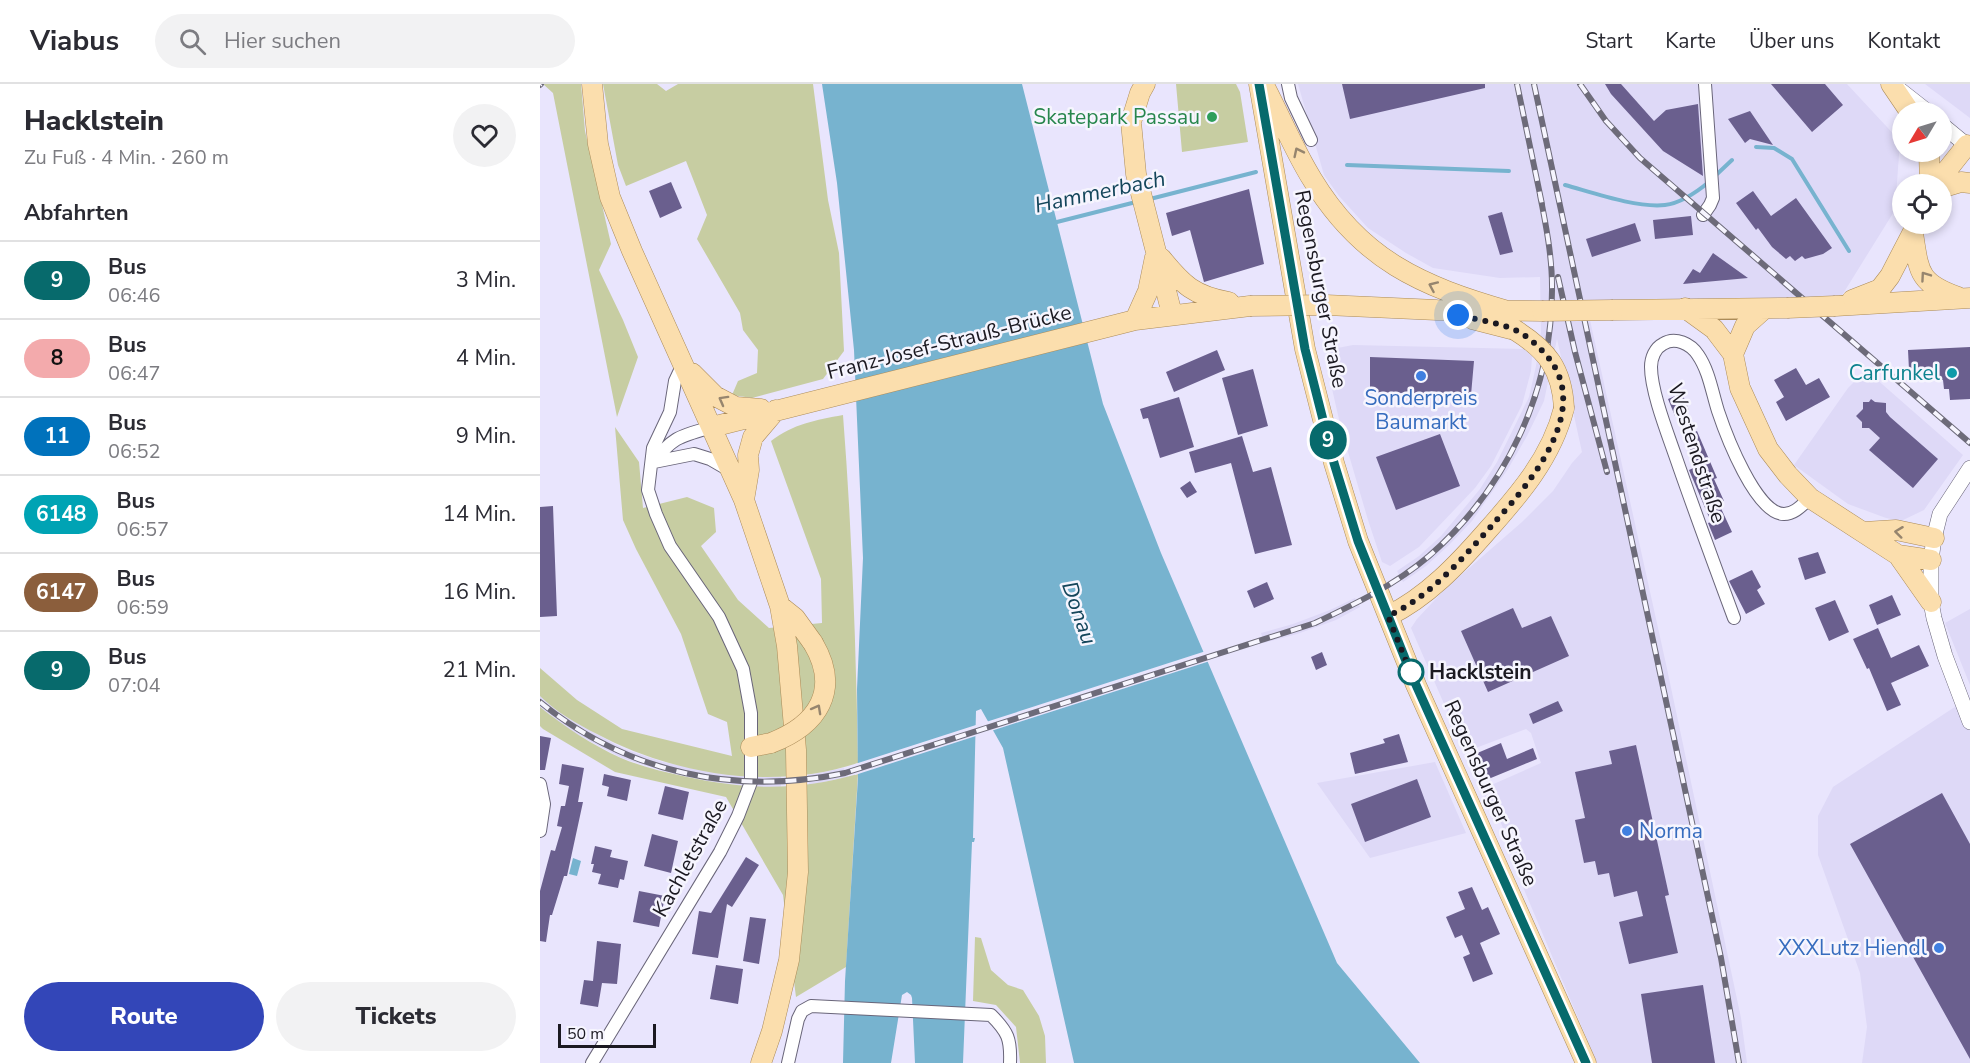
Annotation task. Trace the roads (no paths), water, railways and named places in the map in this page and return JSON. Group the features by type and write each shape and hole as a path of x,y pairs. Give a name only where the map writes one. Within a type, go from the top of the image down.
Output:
{"main road":[{"path":"592,84 598,144 610,197 744,500 780,606 787,646 796,750 798,872 789,960 772,1031 761,1063"},
{"path":"1145,84 1131,122 1136,174 1172,314"},
{"name":"Regensburger Straße","path":"1259,84 1305,349 1334,463 1358,541 1416,685 1586,1063"},
{"path":"1263,84 1311,178 1336,214 1364,243 1392,265 1415,278 1462,298 1508,311"},
{"path":"1892,84 1904,102"},
{"path":"1945,174 1969,147"},
{"path":"1952,185 1960,182 1970,183"},
{"path":"1836,306 1880,289 1890,276 1912,234"},
{"path":"1915,234 1918,265 1926,281 1938,290 1967,298"},
{"path":"1156,253 1182,283 1208,298 1250,306 1326,305 1508,311 1764,309 1967,298"},
{"path":"1135,320 1148,291 1156,253"},
{"name":"Franz-Josef-Strauß-Brücke","path":"711,427 1135,320 1250,306"},
{"path":"1685,308 1714,329 1733,354 1740,388 1768,449 1788,475 1810,498 1898,555 1931,602"},
{"path":"1733,354 1745,326 1764,309"},
{"path":"1388,616 1422,595 1456,566 1500,517 1529,482 1545,456 1556,435 1564,408 1560,378 1553,363 1532,341 1515,330 1437,310"},
{"path":"683,364 715,396 736,407 776,410"},
{"path":"744,500 749,470 748,455 753,437 776,410"},
{"path":"1864,532 1896,530 1934,538"},
{"path":"1898,555 1931,560"},
{"path":"752,747 789,736 811,719 824,695 825,677 820,655 795,618 780,606"}],"street":[{"path":"1288,84 1291,98 1311,140"},
{"path":"1702,215 1713,198 1705,84"},
{"path":"1892,84 1915,102"},
{"path":"1952,132 1969,147"},
{"name":"Westendstraße","path":"1734,618 1663,423 1651,365 1657,349 1664,343 1675,340 1692,348 1698,355 1738,462 1761,500 1771,511 1785,514 1797,510 1810,498"},
{"name":"Kachletstraße","path":"592,1063 720,852 738,816 751,782 751,713 743,669 719,617 670,546 648,490 653,448 670,412 675,381 683,364"},
{"path":"653,463 662,449 670,443 687,434 711,427"},
{"path":"653,463 694,454 710,459 732,472"},
{"path":"1970,468 1940,514 1931,560 1933,616 1945,656 1970,722"},
{"path":"540,784 544,804 540,831"},
{"path":"788,1063 802,1011 811,1006 817,1006 991,1015 1002,1027 1011,1044 1010,1063"}],"water":[{"name":"Donau","path":"822,84 1022,84 1103,404 1161,553 1337,963 1420,1063 1074,1063 1003,748 981,709 976,711 973,838 975,838 972,842 963,1063 915,1063 912,998 907,992 902,995 891,1063 843,1063 845,981 858,778 857,689 863,558 854,350 837,183"},
{"path":"573,858 581,861 577,876 569,874"}],"waterway":[{"name":"Hammerbach","path":"1756,147 1774,148 1792,159 1849,251"},
{"name":"Hammerbach","path":"1715,176 1732,160"},
{"name":"Hammerbach","path":"1347,165 1509,171"},
{"name":"Hammerbach","path":"1150,199 1256,172"},
{"name":"Hammerbach","path":"1565,185 1615,199 1641,204 1665,205 1695,193 1710,181"},
{"name":"Hammerbach","path":"1053,223 1136,202"}],"railway":[{"path":"1517,84 1542,204"},
{"path":"1534,84 1721,958 1739,1063"},
{"path":"1580,84 1606,121 1640,158 1970,443"},
{"path":"540,702 574,726 609,746 646,762 684,773 723,779 763,782 804,779 845,773 1315,623 1345,609 1389,585 1416,566 1457,529 1481,500 1502,468 1520,434 1534,399 1544,362 1550,324 1551,263 1540,195"},
{"path":"1558,277 1607,472"}],"place":[{"name":"Skatepark Passau","path":"1212,117"},
{"name":"Carfunkel","path":"1952,373"},
{"name":"Sonderpreis Baumarkt","path":"1421,376"},
{"name":"Hacklstein","path":"1411,672"},
{"name":"Norma","path":"1627,831"},
{"name":"XXXLutz Hiendl","path":"1939,948"}]}
